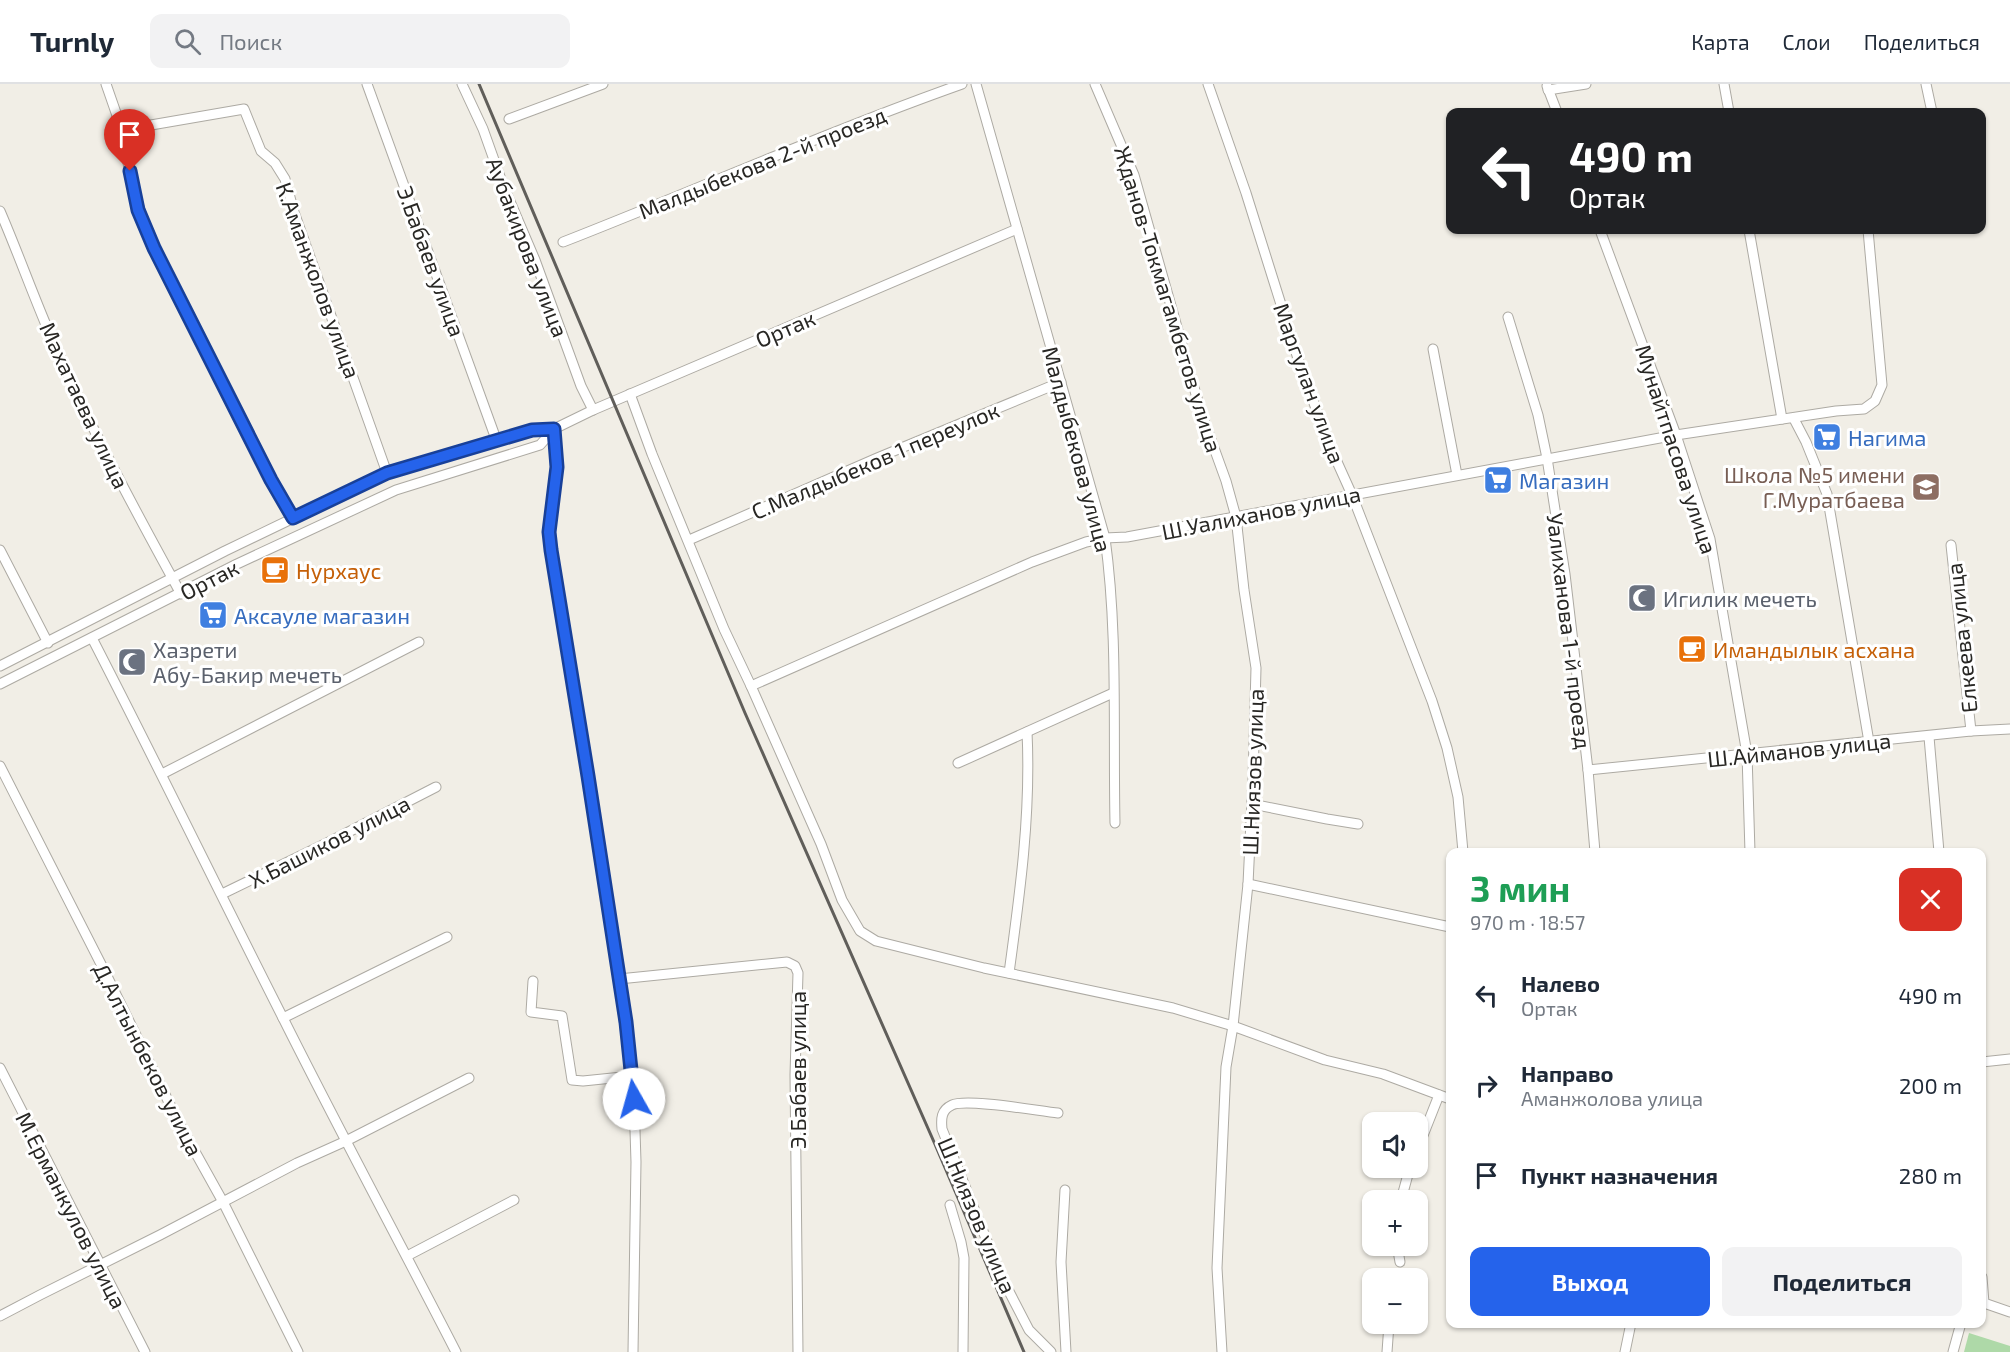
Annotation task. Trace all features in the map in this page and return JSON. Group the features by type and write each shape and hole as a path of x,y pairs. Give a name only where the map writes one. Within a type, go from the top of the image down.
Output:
{"street":[{"path":"106,84 122,130 132,185 147,232 271,480 293,518"},
{"name":"Э.Бабаев улица","path":"367,84 496,439"},
{"name":"Аубакирова улица","path":"462,84 483,129 503,185 535,260 581,386 593,410"},
{"path":"508,119 603,84"},
{"name":"Малдыбекова 2-й проезд","path":"563,242 876,115 962,84"},
{"name":"Малдыбекова улица","path":"976,84 1105,538 1112,609 1115,823"},
{"name":"Жданов-Токмагамбетов улица","path":"1095,84 1134,175 1201,412 1226,481 1236,517"},
{"name":"Маргулан улица","path":"1208,84 1246,193 1300,365 1329,444 1352,495 1432,701 1447,748 1458,796 1463,848"},
{"path":"1555,108 1547,87 1586,84"},
{"path":"1724,84 1727,108"},
{"path":"1926,84 1931,108"},
{"name":"К.Аманжолов улица","path":"122,130 244,109 261,151 275,163 285,179 294,212 387,473"},
{"name":"Махатаева улица","path":"0,211 54,345 89,420 181,594"},
{"name":"Ортак","path":"0,684 248,559 396,490 540,445 554,429 593,410 1017,229"},
{"name":"Мунайтпасова улица","path":"1601,234 1676,435 1710,539 1747,754 1750,848"},
{"path":"1750,234 1782,419"},
{"name":"Ш.Уалиханов улица","path":"751,686 1032,562 1086,542 1127,537 1676,435 1836,411 1864,409 1875,401 1882,386 1868,234"},
{"name":"Уалиханова 1-й проезд","path":"1508,317 1538,415 1547,458 1588,770 1595,848"},
{"path":"1433,349 1457,475"},
{"name":"С.Малдыбеков 1 переулок","path":"689,540 1061,382"},
{"path":"630,394 652,454 724,629 821,844 842,900 861,931 876,941 1009,973 1173,1008 1233,1026 1325,1060 1383,1074 1446,1098"},
{"path":"1794,418 1827,494 1869,742"},
{"path":"554,429 557,467 549,532 551,550 619,979 634,1099 636,1162 633,1352"},
{"name":"Ортак","path":"0,666 172,578 387,473 496,439 532,430 554,429"},
{"name":"Ш.Ниязов улица","path":"1222,1352 1217,1268 1226,1067 1233,1026 1248,884 1256,668 1236,517"},
{"name":"Елкеева улица","path":"1951,545 1971,731"},
{"path":"0,550 48,643"},
{"name":"Х.Башиков улица","path":"92,638 283,1018 456,1352"},
{"path":"162,774 419,642"},
{"path":"958,764 1113,693"},
{"name":"Ш.Айманов улица","path":"1588,770 2010,729"},
{"path":"1009,973 1022,877 1027,816 1028,732"},
{"path":"1929,737 1939,848"},
{"name":"Д.Алтынбеков улица","path":"0,766 174,1114 223,1202 298,1352"},
{"name":"Х.Башиков улица","path":"222,894 436,787"},
{"path":"1252,804 1358,824"},
{"path":"1248,884 1446,926"},
{"path":"283,1018 447,937"},
{"name":"Э.Бабаев улица","path":"619,979 787,962 795,966 798,973 795,1075 798,1352"},
{"path":"533,981 531,1012 562,1016 572,1080 632,1076"},
{"path":"1986,1062 2010,1059"},
{"name":"М.Ерманкулов улица","path":"0,1068 145,1352"},
{"path":"0,1316 297,1163 346,1141 469,1078"},
{"path":"1428,1123 1439,1095"},
{"name":"Ш.Ниязов улица","path":"1051,1352 1029,1330 1001,1276 942,1129 941,1119 944,1111 953,1104 975,1104 1058,1113"},
{"path":"1065,1190 1061,1262 1066,1352"},
{"path":"407,1256 514,1200"},
{"path":"950,1205 964,1258 963,1352"},
{"path":"1399,1256 1400,1262"},
{"path":"1986,1298 2010,1312"},
{"path":"1625,1352 1630,1328"},
{"path":"1953,1352 1960,1328"},
{"path":"1387,1352 1388,1334"}],"green space":[{"path":"1969,1333 2010,1346 2010,1352 1964,1352"}],"railway":[{"path":"479,84 745,713 1024,1352"}],"place":[{"name":"Нагима","path":"1827,437"},
{"name":"Магазин","path":"1498,480"},
{"name":"Школа №5 имени Г.Муратбаева","path":"1926,487"},
{"name":"Нурхаус","path":"275,570"},
{"name":"Игилик мечеть","path":"1642,598"},
{"name":"Аксауле магазин","path":"213,615"},
{"name":"Имандылык асхана","path":"1692,649"},
{"name":"Хазрети Абу-Бакир мечеть","path":"132,662"}],"route":[{"path":"130,171 138,210 154,248 271,480 293,518 387,473 496,439 532,430 554,429 557,467 549,532 553,568 626,1022 634,1099"}]}
